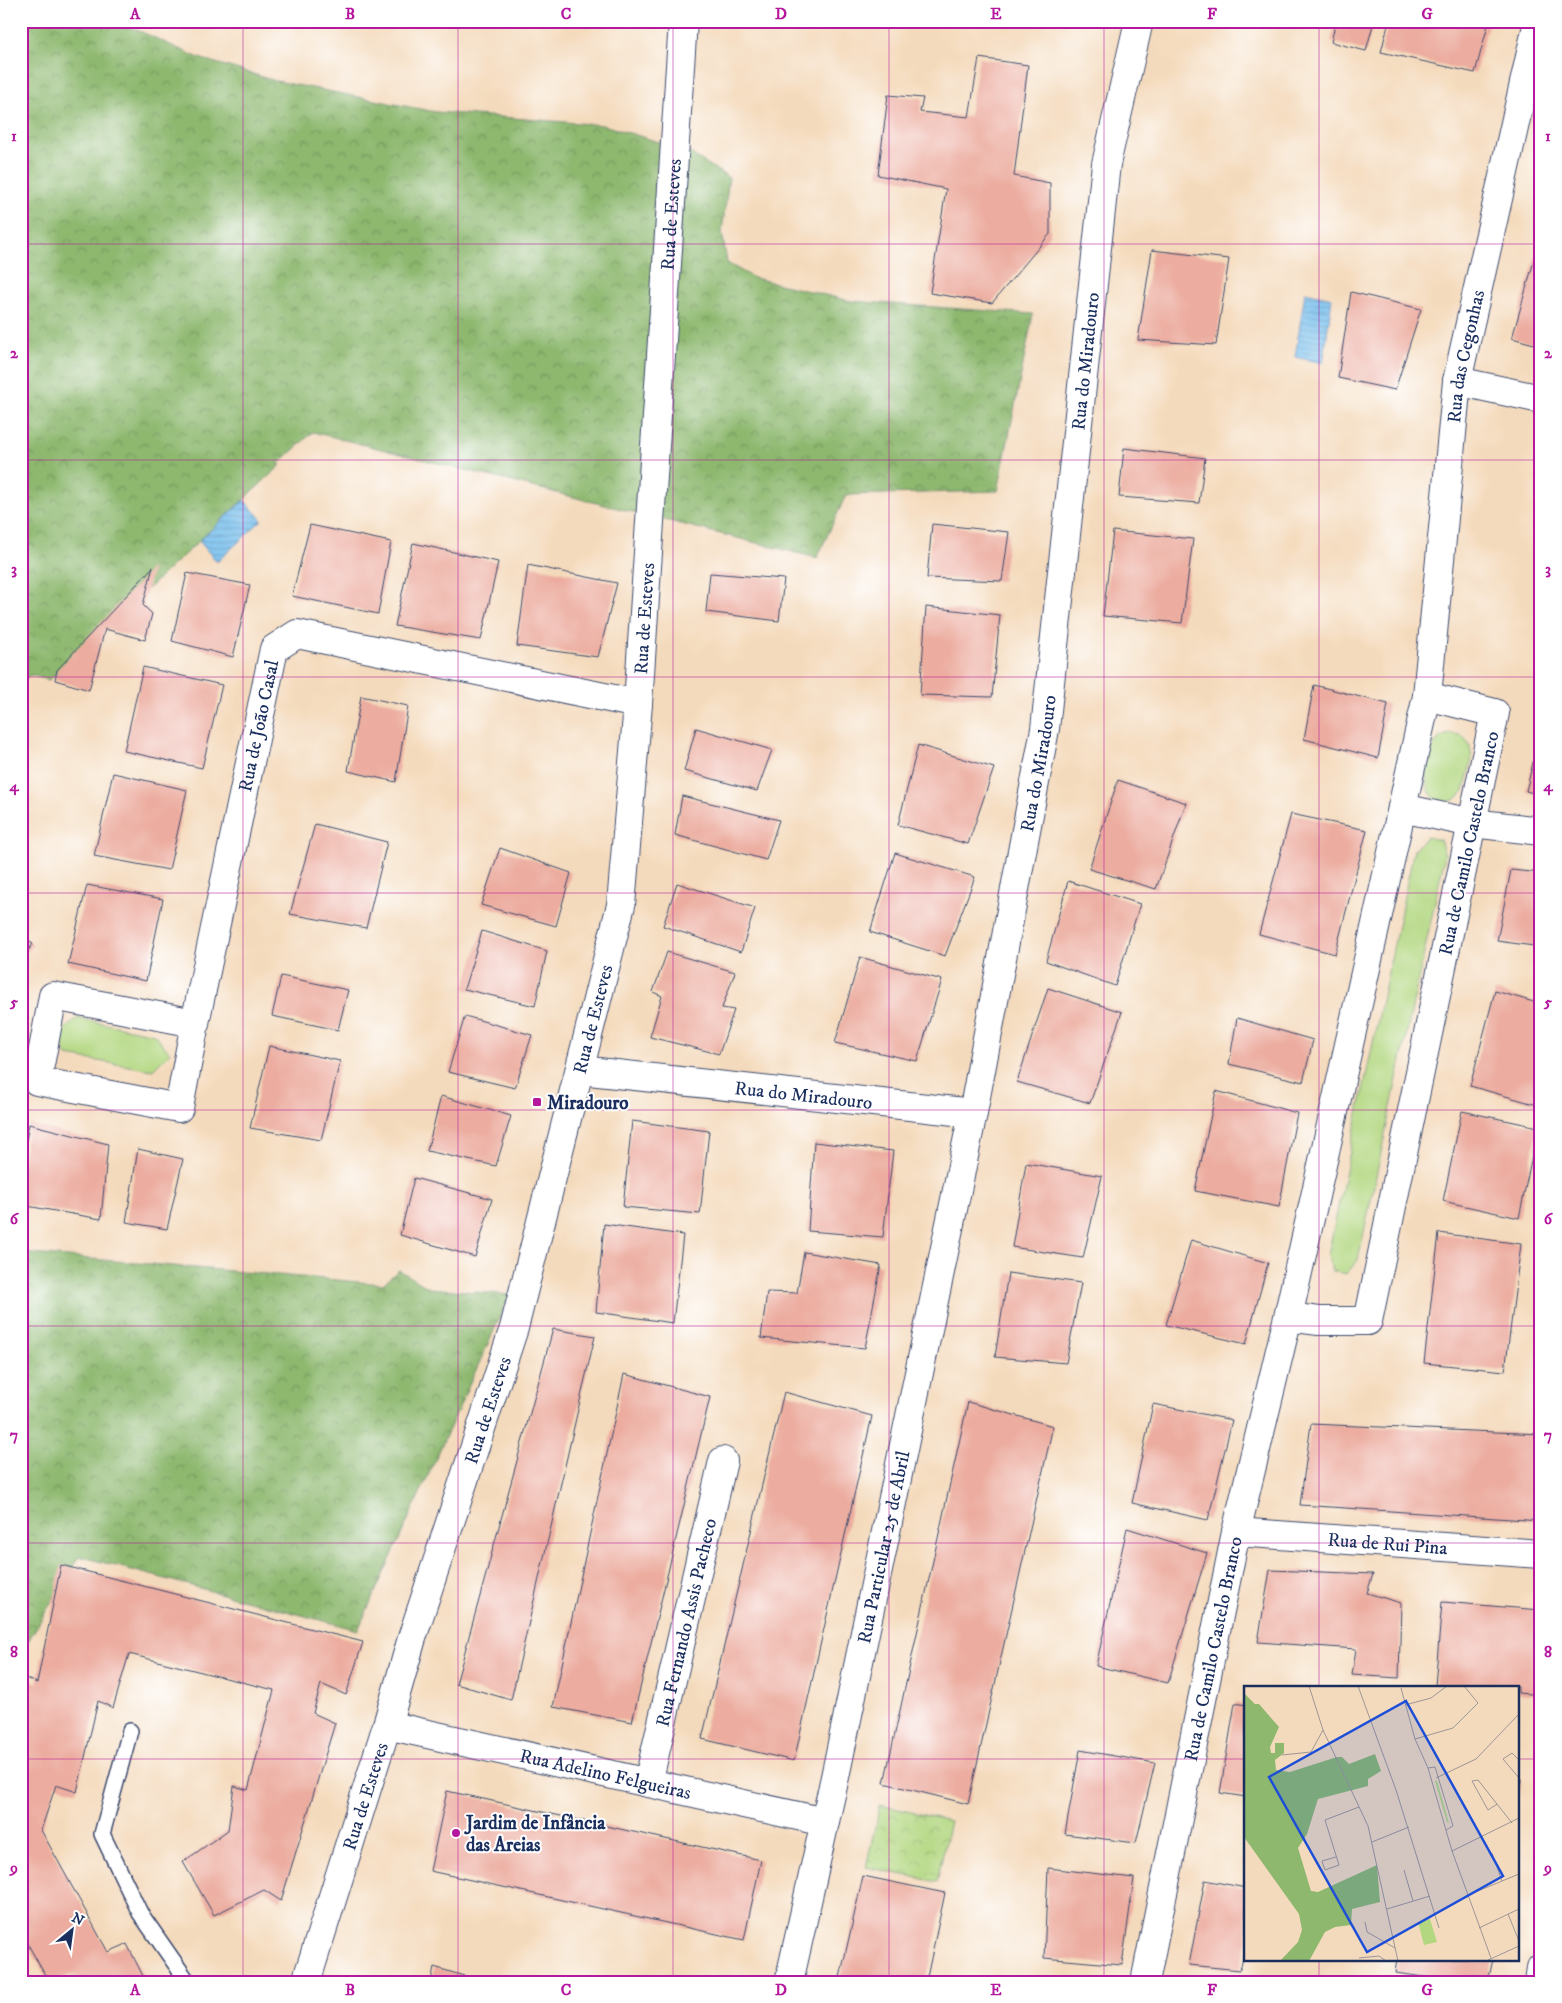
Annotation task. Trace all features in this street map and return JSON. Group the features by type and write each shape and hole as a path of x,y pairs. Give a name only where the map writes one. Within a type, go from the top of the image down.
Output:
{"street":[{"name":"Rua de Esteves","path":"306,1982 387,1725 412,1638 514,1328 621,905 638,704 684,21"},
{"name":"Rua do Miradouro","path":"580,1070 973,1113 1045,729 1106,164 1139,21"},
{"name":"Rua das Cegonhas","path":"1427,696 1457,380 1538,32"},
{"path":"1457,380 1541,399"},
{"name":"Rua de João Casal","path":"195,1023 53,996 37,1081 179,1108 195,1023 274,649 297,634 638,704"},
{"name":"Rua de Camilo Castelo Branco","path":"1145,1982 1236,1532 1288,1317 1427,696 1495,713 1368,1321 1319,1321 1288,1317"},
{"path":"1402,808 1472,823 1541,831"},
{"name":"Rua Particular 25 de Abril","path":"789,1982 825,1822 973,1113"},
{"name":"Rua Fernando Assis Pacheco","path":"648,1783 723,1461"},
{"name":"Rua de Rui Pina","path":"1236,1532 1541,1554"},
{"name":"Rua Adelino Felgueiras","path":"387,1725 825,1822"},
{"path":"1538,1982 1541,1968"}],"lane":[{"path":"130,1731 102,1834 140,1913 188,1982"}],"green space":[{"path":"21,21 125,21 124,24 199,58 276,81 436,112 603,125 685,150 729,178 722,231 727,263 754,278 850,301 1033,314 998,491 846,495 817,558 313,432 278,464 281,465 49,680 30,675 21,681"},
{"path":"1449,734 1462,735 1470,746 1472,759 1464,791 1456,799 1446,803 1435,799 1429,791 1425,779 1432,748 1440,737"},
{"path":"1426,837 1440,840 1445,855 1358,1260 1346,1274 1332,1271 1328,1255 1414,850"},
{"path":"77,1018 154,1034 170,1053 153,1070 67,1056 58,1036"},
{"path":"21,1253 383,1284 399,1270 429,1288 510,1295 358,1630 79,1556 21,1653"},
{"path":"880,1805 950,1821 937,1882 866,1867"}],"water":[{"path":"1305,292 1332,298 1323,363 1295,357"},
{"path":"244,500 262,520 217,562 199,541"}],"building":[{"path":"1336,21 1374,21 1366,51 1331,42"},
{"path":"1389,21 1489,21 1475,73 1381,52"},
{"path":"979,58 1028,65 1014,176 1050,183 1050,234 992,303 930,293 946,189 878,175 888,95 923,98 920,112 969,117"},
{"path":"1541,240 1541,346 1512,338"},
{"path":"1152,250 1229,259 1216,345 1138,340"},
{"path":"1351,292 1421,309 1395,390 1338,378"},
{"path":"1541,346 1541,360 1536,359"},
{"path":"1124,448 1205,458 1199,503 1119,497"},
{"path":"932,524 1009,532 1002,581 927,578"},
{"path":"310,525 391,542 378,614 292,596"},
{"path":"1113,531 1193,539 1182,623 1103,616"},
{"path":"413,543 498,562 481,640 395,626"},
{"path":"528,565 617,583 598,657 517,646"},
{"path":"153,567 143,605 152,614 145,640 105,629 89,690 55,680 57,670"},
{"path":"187,573 250,585 233,657 172,641"},
{"path":"710,573 784,579 779,621 706,612"},
{"path":"926,607 1000,615 992,697 920,695"},
{"path":"143,667 222,685 202,768 124,751"},
{"path":"1314,685 1388,704 1378,758 1304,739"},
{"path":"361,696 408,706 396,782 348,771"},
{"path":"696,728 772,750 757,791 684,771"},
{"path":"1541,734 1541,795 1526,791"},
{"path":"918,745 994,768 968,844 898,825"},
{"path":"113,773 187,790 169,870 94,856"},
{"path":"1118,780 1186,803 1156,889 1089,869"},
{"path":"682,796 779,820 766,860 675,835"},
{"path":"1291,814 1367,830 1335,954 1259,934"},
{"path":"315,824 387,842 366,928 290,914"},
{"path":"500,848 571,873 556,926 481,905"},
{"path":"895,853 975,877 945,956 870,932"},
{"path":"1511,870 1541,873 1541,947 1497,941"},
{"path":"1068,881 1140,904 1115,986 1046,961"},
{"path":"677,883 755,908 741,952 663,926"},
{"path":"87,885 163,899 146,981 68,964"},
{"path":"482,931 547,951 535,1006 464,989"},
{"path":"21,936 33,944 21,960"},
{"path":"667,952 735,972 722,1008 734,1010 719,1054 650,1037 662,996 653,992"},
{"path":"860,957 942,980 917,1061 835,1043"},
{"path":"281,976 348,990 338,1030 272,1016"},
{"path":"1048,988 1122,1012 1090,1103 1017,1082"},
{"path":"1495,991 1541,1004 1541,1106 1470,1086"},
{"path":"465,1016 532,1035 515,1088 448,1072"},
{"path":"1237,1018 1313,1040 1303,1082 1229,1064"},
{"path":"269,1046 340,1061 321,1140 250,1128"},
{"path":"1216,1091 1297,1113 1279,1207 1195,1191"},
{"path":"441,1096 511,1116 496,1166 427,1151"},
{"path":"1462,1111 1538,1127 1519,1218 1443,1201"},
{"path":"632,1121 709,1131 700,1214 623,1207"},
{"path":"29,1124 108,1144 101,1219 21,1205 21,1170"},
{"path":"814,1142 893,1151 883,1237 808,1231"},
{"path":"138,1149 183,1159 167,1229 126,1222"},
{"path":"1026,1163 1102,1176 1083,1258 1012,1247"},
{"path":"414,1178 492,1199 475,1257 400,1235"},
{"path":"604,1224 683,1235 673,1323 596,1312"},
{"path":"1439,1233 1521,1244 1505,1371 1424,1363"},
{"path":"1191,1240 1268,1263 1246,1344 1166,1325"},
{"path":"804,1252 881,1265 865,1348 761,1338 767,1292 797,1293"},
{"path":"1008,1273 1081,1283 1066,1363 995,1357"},
{"path":"553,1329 595,1336 511,1700 456,1684"},
{"path":"624,1374 710,1397 632,1722 553,1707"},
{"path":"784,1392 872,1416 794,1761 702,1739"},
{"path":"968,1402 1053,1426 968,1804 884,1783"},
{"path":"1153,1404 1232,1420 1208,1520 1132,1503"},
{"path":"1311,1424 1541,1434 1541,1521 1300,1505"},
{"path":"1127,1528 1207,1553 1168,1683 1096,1666"},
{"path":"61,1565 363,1642 346,1695 321,1684 313,1713 335,1723 281,1901 264,1890 214,1915 183,1862 228,1830 234,1786 248,1790 274,1690 129,1654 113,1708 98,1701 77,1792 56,1785 41,1830 108,1952 127,1944 146,1982 79,1982 75,1974 49,1982 21,1932 21,1684 23,1677 37,1683"},
{"path":"1270,1570 1373,1574 1367,1593 1401,1603 1399,1678 1352,1675 1356,1649 1258,1642"},
{"path":"1442,1602 1541,1610 1541,1695 1520,1693 1520,1686 1435,1686"},
{"path":"1235,1703 1244,1705 1244,1797 1220,1793"},
{"path":"1080,1750 1155,1763 1136,1843 1065,1834"},
{"path":"447,1791 761,1860 744,1940 430,1871"},
{"path":"1048,1868 1134,1878 1122,1965 1044,1958"},
{"path":"863,1876 945,1893 926,1982 839,1982"},
{"path":"1205,1880 1244,1888 1244,1955 1240,1970 1189,1965"},
{"path":"1397,1960 1493,1960 1488,1982 1462,1982 1395,1973"},
{"path":"434,1967 481,1981 481,1982 431,1982"}],"place":[{"name":"Miradouro","path":"537,1102"},
{"name":"Jardim de Infância das Areias","path":"456,1833"}]}
